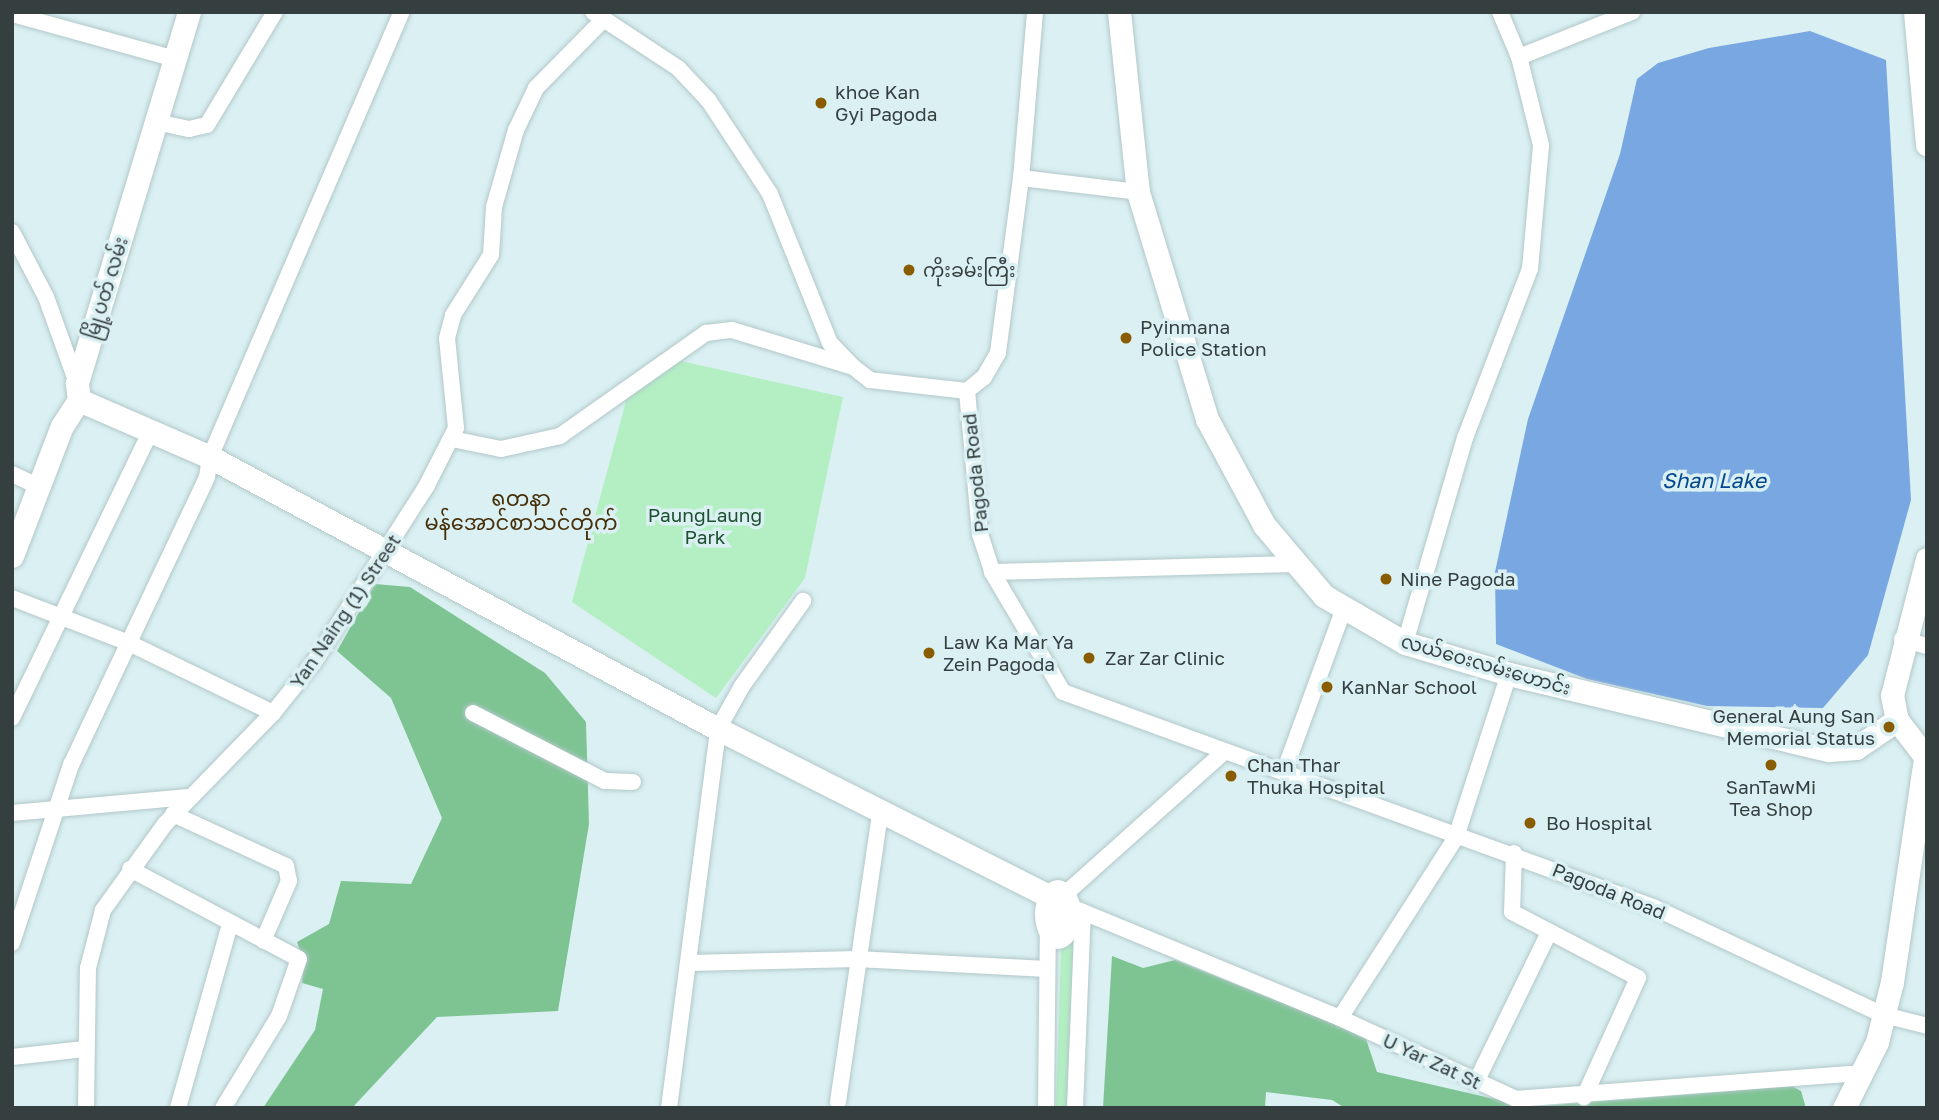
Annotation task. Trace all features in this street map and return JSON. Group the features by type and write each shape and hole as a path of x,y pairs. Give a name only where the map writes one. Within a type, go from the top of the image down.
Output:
{"street":[{"name":"မြို့ပတ် လမ်း","path":"12,556 42,488 62,426 78,392 189,12"},
{"path":"156,122 189,130 207,125 275,12"},
{"path":"12,943 71,765 207,477 209,457 402,12"},
{"name":"Pagoda Road","path":"1035,12 1021,178 998,353 984,377 967,391 980,534 992,572 1063,692 1455,837 1514,853 1653,907 1884,1015 1927,1026"},
{"name":"လယ်ဝေးလမ်းဟောင်း","path":"1119,12 1138,192 1207,419 1264,525 1295,564 1343,611 1405,643 1509,674 1829,750 1874,740 1897,720"},
{"path":"1405,643 1465,438 1530,268 1541,145 1520,57 1500,12"},
{"path":"1520,57 1632,12"},
{"path":"1915,12 1927,144"},
{"path":"12,14 175,59"},
{"path":"598,16 678,68 709,100 770,194 797,273 830,342 852,366 870,380 967,391"},
{"name":"Yan Naing (1) Street","path":"86,1108 88,968 97,923 130,869 173,814 273,713 387,552 452,439 457,419 447,338 453,315 491,255 494,207 516,130 536,88 598,16"},
{"path":"1021,178 1138,192"},
{"path":"12,232 46,297 78,392 150,432 209,457 718,729 1061,903"},
{"path":"452,439 501,449 560,436 706,333 732,330 852,366"},
{"path":"12,718 150,432"},
{"path":"12,474 42,488"},
{"path":"1844,1108 1862,1073 1884,1015 1926,759 1897,720 1892,695 1902,639 1927,559"},
{"path":"992,572 1295,564"},
{"path":"12,598 61,620 129,643 273,713"},
{"path":"669,1108 718,729 741,686 803,601"},
{"path":"1284,772 1343,611"},
{"path":"1902,639 1927,646"},
{"path":"1340,1018 1455,837 1509,674"},
{"path":"473,713 605,781 633,782"},
{"path":"1046,1108 1047,969 1061,903 1223,752"},
{"path":"12,813 56,812 188,797"},
{"path":"838,1102 880,813"},
{"path":"173,814 286,866 289,881 263,941"},
{"path":"1514,853 1512,912 1639,982 1584,1097"},
{"path":"130,869 295,956 300,969 279,1017 223,1108"},
{"path":"1061,903 1075,1108"},
{"name":"U Yar Zat St","path":"1061,903 1340,1018 1516,1099 1584,1097 1862,1073"},
{"path":"178,1108 230,924"},
{"path":"1476,1082 1549,932"},
{"path":"689,963 857,959 1047,969"},
{"path":"12,1057 85,1049"}],"green space":[{"name":"PaungLaung Park","path":"672,359 843,397 805,578 716,698 572,602 629,390"},
{"path":"375,584 410,587 545,673 586,722 589,824 558,1011 437,1017 352,1108 263,1108 315,1030 323,989 302,983 304,963 297,942 329,924 341,881 411,884 442,818 391,698 337,651"},
{"path":"1062,921 1075,921 1068,1108 1056,1108"},
{"path":"1112,956 1143,968 1175,960 1365,1036 1377,1072 1529,1107 1792,1086 1801,1091 1806,1108 1345,1108 1332,1100 1266,1092 1265,1108 1103,1108"}],"water":[{"name":"Shan Lake","path":"1810,31 1886,60 1911,500 1868,655 1823,708 1707,706 1587,679 1496,644 1495,572 1528,419 1620,154 1637,79 1658,63 1709,48"}],"place":[{"name":"khoe Kan Gyi Pagoda","path":"821,103"},
{"name":"ကိုးခမ်းကြီး","path":"909,270"},
{"name":"Pyinmana Police Station","path":"1126,338"},
{"name":"Nine Pagoda","path":"1386,579"},
{"name":"Law Ka Mar Ya Zein Pagoda","path":"929,653"},
{"name":"Zar Zar Clinic","path":"1089,658"},
{"name":"KanNar School","path":"1327,687"},
{"name":"General Aung San Memorial Status","path":"1889,727"},
{"name":"SanTawMi Tea Shop","path":"1771,765"},
{"name":"Chan Thar Thuka Hospital","path":"1231,776"},
{"name":"Bo Hospital","path":"1530,823"}],"district":[{"name":"ရတနာ မန်အောင်စာသင်တိုက်","path":"521,510"}]}
